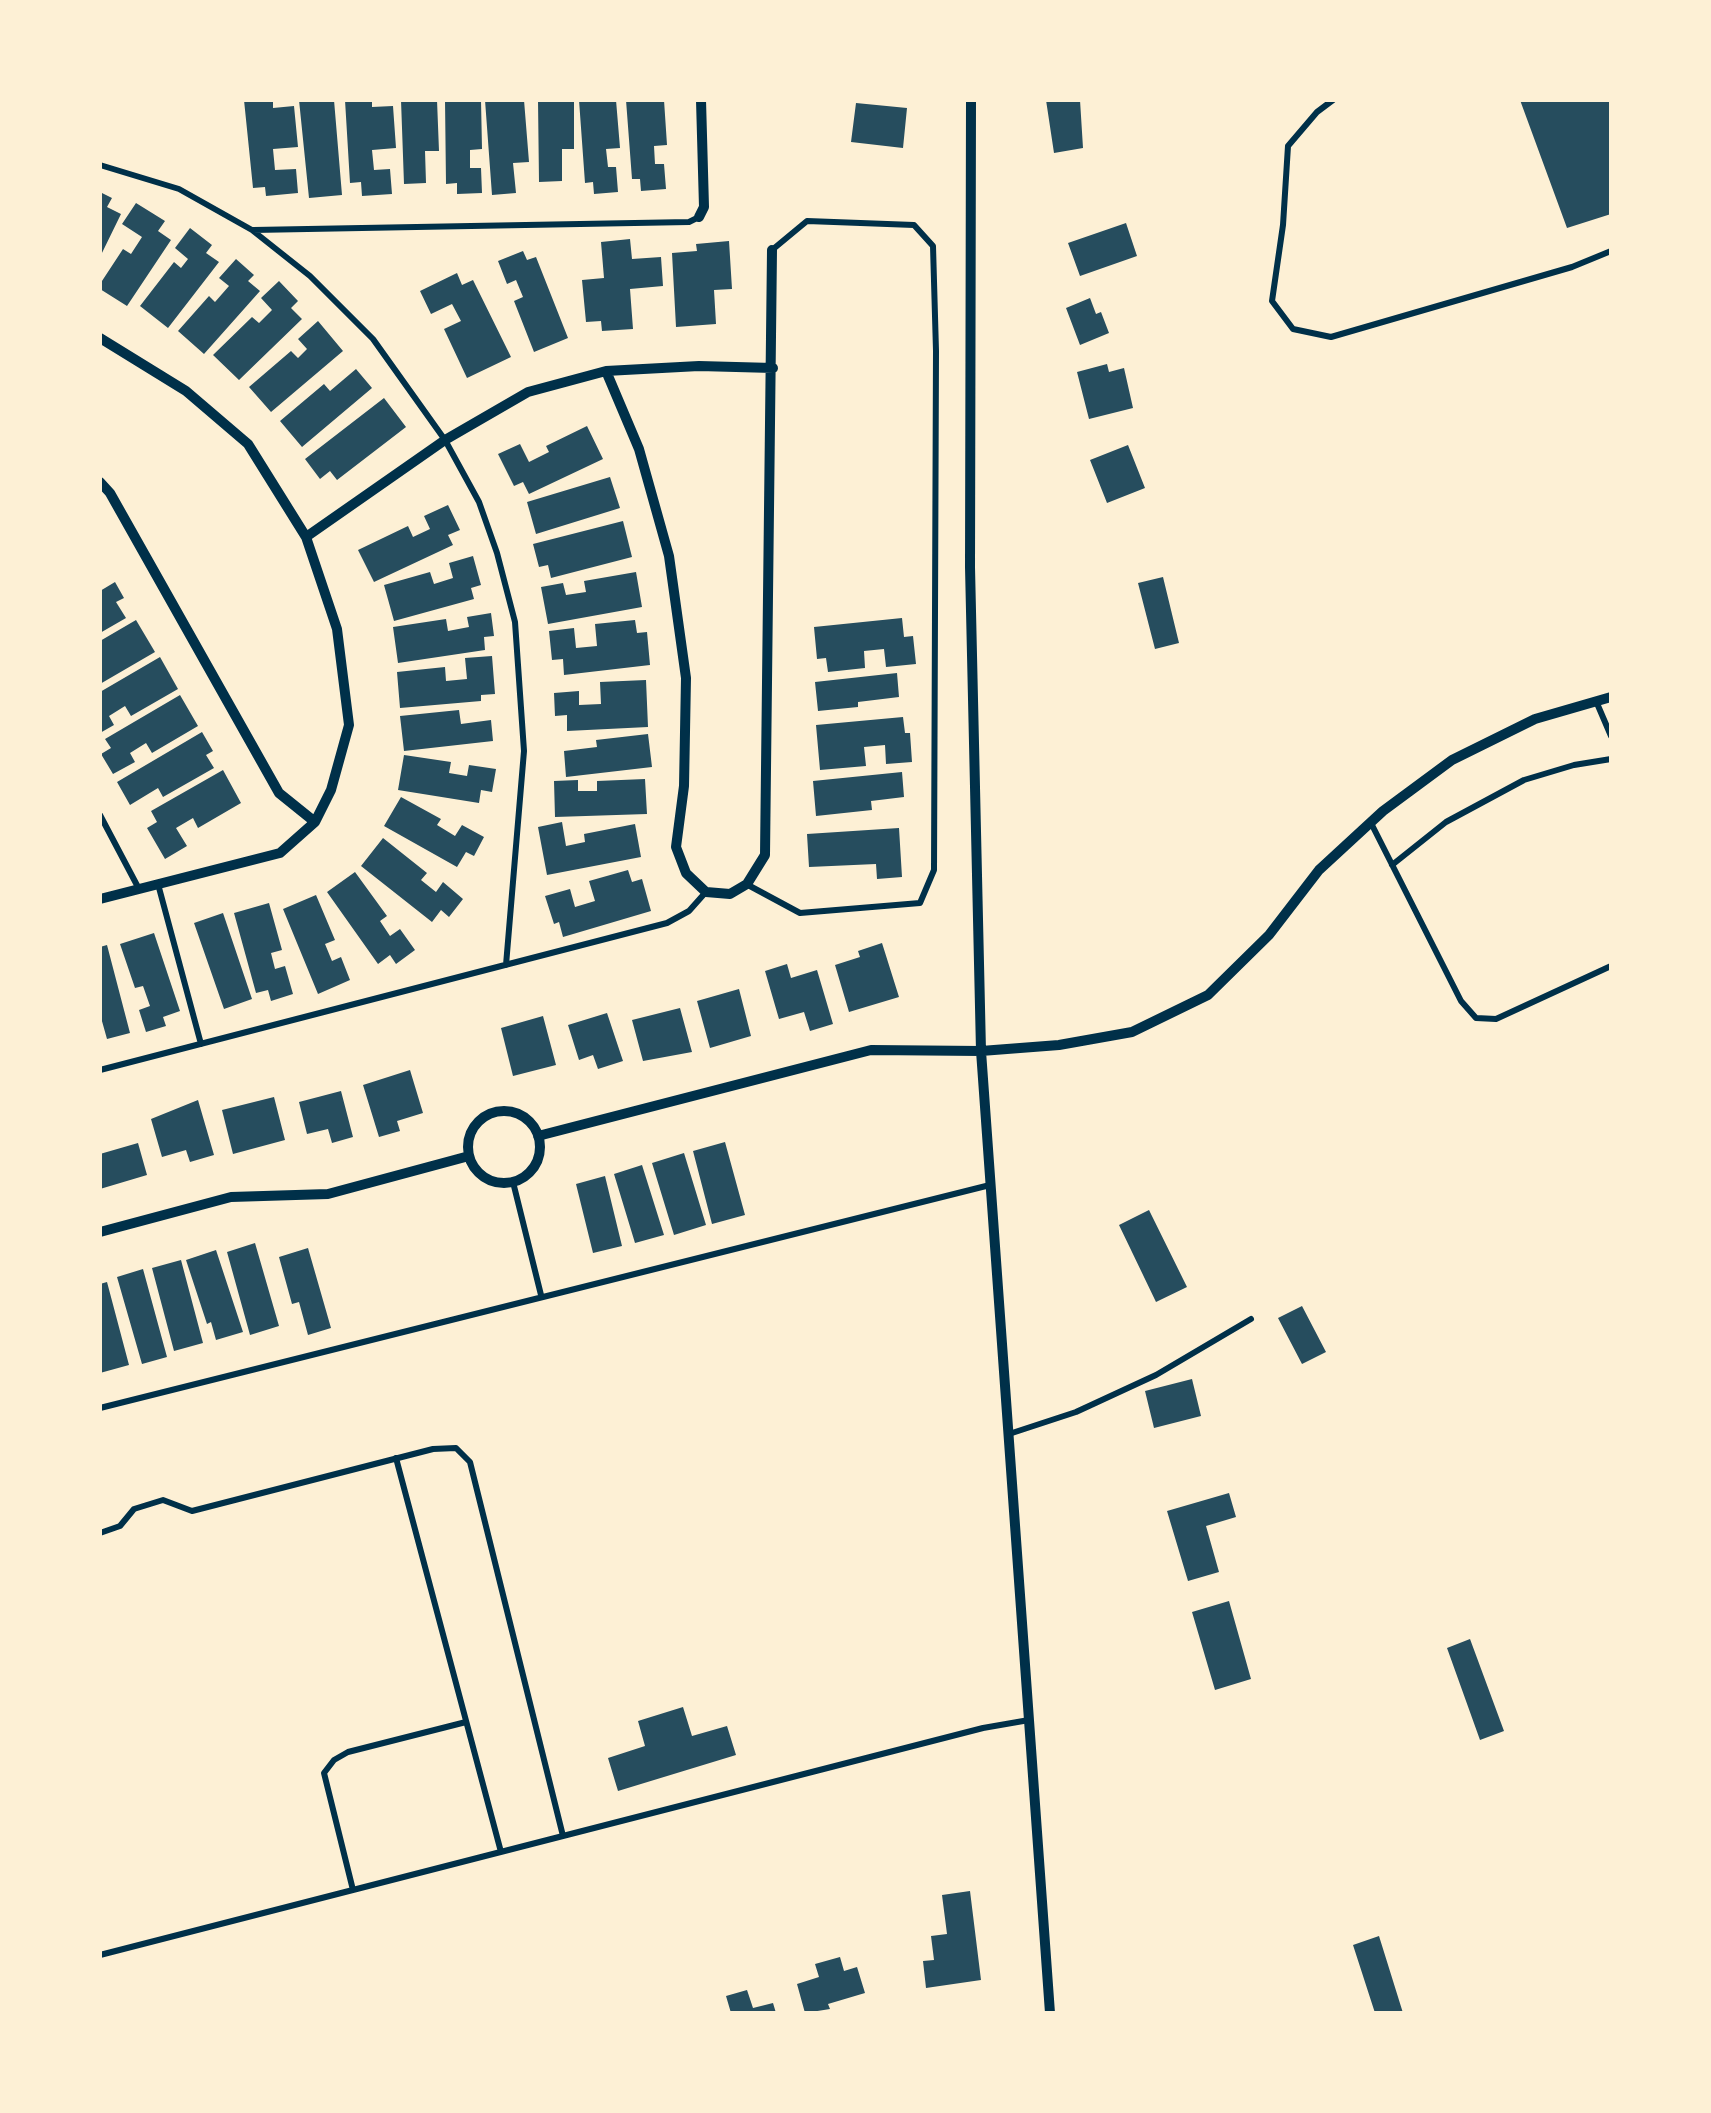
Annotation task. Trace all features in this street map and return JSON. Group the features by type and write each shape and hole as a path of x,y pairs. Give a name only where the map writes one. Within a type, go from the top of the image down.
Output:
{"street":[{"path":"700,217 704,208 701,100"},
{"path":"971,100 970,567 981,1051 1050,2013"},
{"path":"606,371 639,449 669,556 686,678 684,786 676,847 686,872 706,892 730,894 747,884 764,855 772,250"},
{"path":"100,338 186,391 248,444 306,537 337,629 349,725 331,790 315,822 280,853 100,899"},
{"path":"306,537 445,440 528,392 606,371 699,366 773,368"},
{"path":"100,482 110,493 279,793 315,822"},
{"path":"538,1136 871,1050 981,1051 1059,1045 1132,1032 1208,996 1270,936 1319,870 1370,822 1452,760 1534,720 1611,697"},
{"path":"497,1111 521,1115 538,1136 540,1147 532,1170 513,1182 490,1181 480,1174 469,1156 469,1136 475,1124 497,1111"},
{"path":"100,1232 231,1196 328,1194 469,1156"}],"lane":[{"path":"1333,100 1316,112 1288,146 1272,302 1293,329 1331,337 1572,267 1611,251"},
{"path":"100,165 179,189 252,230 310,276 374,339 445,440 479,502 514,622 524,751 506,965"},
{"path":"252,230 688,222 700,217"},
{"path":"747,884 800,913 920,903 934,870 933,246 914,226 806,221 772,250"},
{"path":"1596,700 1611,736"},
{"path":"1392,865 1446,822 1524,780 1611,759"},
{"path":"100,815 139,889"},
{"path":"1370,822 1460,1001 1476,1018 1496,1019 1611,966"},
{"path":"158,884 201,1044"},
{"path":"100,1070 667,923 689,911 706,892"},
{"path":"513,1182 541,1295"},
{"path":"100,1408 990,1185"},
{"path":"1008,1434 1076,1412 1156,1375 1251,1319"},
{"path":"100,1533 120,1526 134,1510 163,1500 192,1512 432,1448 456,1448 470,1462 563,1836"},
{"path":"396,1458 501,1852"},
{"path":"100,1955 982,1728 1029,1720"},
{"path":"353,1890 324,1773 334,1760 348,1752 466,1722"}],"building":[{"path":"244,100 273,100 273,108 294,106 298,147 273,149 275,170 296,169 298,193 266,196 265,187 253,188"},
{"path":"299,100 334,100 342,195 309,198"},
{"path":"345,100 372,100 372,107 393,106 396,148 372,150 374,170 390,169 392,194 362,196 361,182 350,183"},
{"path":"401,100 437,100 439,151 425,151 426,183 404,184"},
{"path":"445,100 481,100 482,149 470,150 470,168 481,168 482,193 457,194 457,183 446,184"},
{"path":"485,100 524,100 529,162 513,163 516,193 492,195"},
{"path":"538,100 574,100 574,149 562,149 562,181 539,182"},
{"path":"579,100 616,100 620,148 606,149 608,167 616,167 618,192 594,194 593,182 585,183"},
{"path":"626,100 664,100 667,145 654,146 655,164 664,164 666,189 641,191 640,179 632,179"},
{"path":"1046,100 1080,100 1083,148 1054,153"},
{"path":"1520,100 1611,100 1611,214 1567,228"},
{"path":"856,103 907,108 903,148 851,142"},
{"path":"100,192 112,198 107,207 121,214 100,257"},
{"path":"136,203 165,221 158,231 171,240 127,306 100,289 100,284 123,249 131,254 142,237 122,224"},
{"path":"1126,223 1137,256 1080,276 1068,243"},
{"path":"190,228 212,245 206,253 219,262 168,328 140,306 174,262 181,268 188,259 175,248"},
{"path":"630,239 632,259 661,257 663,286 630,289 633,329 602,331 601,321 586,322 582,280 604,278 601,242"},
{"path":"729,241 732,289 714,290 716,324 676,327 672,253 697,251 696,244"},
{"path":"523,251 527,260 536,257 568,338 534,352 514,301 523,297 516,280 507,284 498,261"},
{"path":"236,259 254,275 248,281 260,291 204,354 178,331 209,296 215,302 229,286 219,278"},
{"path":"457,273 462,285 473,280 511,357 467,378 444,329 461,321 452,304 431,314 420,291"},
{"path":"279,281 298,301 291,308 302,319 239,380 213,355 252,317 259,323 272,310 261,298"},
{"path":"1090,298 1109,333 1080,345 1066,308"},
{"path":"318,321 343,351 271,412 249,387 291,351 298,358 307,349 298,339"},
{"path":"1107,364 1109,372 1124,368 1133,408 1089,419 1077,372"},
{"path":"356,369 372,388 302,447 280,421 324,384 330,391"},
{"path":"384,398 406,427 337,480 330,471 320,479 305,459"},
{"path":"587,426 603,459 529,494 523,482 514,486 498,454 520,444 529,462 549,452 546,446"},
{"path":"1128,445 1145,488 1107,503 1090,460"},
{"path":"610,477 620,508 536,534 527,502"},
{"path":"448,505 460,530 448,535 453,545 374,582 358,550 408,526 413,537 430,529 424,516"},
{"path":"623,521 632,557 551,578 548,565 539,567 533,544"},
{"path":"473,556 481,585 471,588 474,599 394,621 384,585 430,572 434,584 453,578 449,563"},
{"path":"636,572 642,607 548,624 541,587 563,583 566,595 586,592 584,581"},
{"path":"1163,577 1179,643 1155,649 1138,583"},
{"path":"115,582 124,598 116,602 126,618 100,633 100,591"},
{"path":"491,613 494,636 484,637 485,650 398,663 393,627 446,619 448,631 469,627 467,617"},
{"path":"902,618 904,637 913,636 916,664 886,667 884,649 864,651 865,668 828,672 826,658 817,659 814,627"},
{"path":"136,620 155,652 100,684 100,641"},
{"path":"635,620 637,633 647,632 650,665 564,675 563,659 552,660 549,631 574,628 576,648 597,646 595,624"},
{"path":"492,656 495,694 481,695 481,701 400,708 397,672 445,667 446,681 467,679 465,658"},
{"path":"160,657 178,689 131,716 125,706 109,716 114,725 100,733 100,692"},
{"path":"897,673 899,697 818,711 815,682"},
{"path":"646,680 648,727 567,731 567,715 555,716 554,693 579,691 579,705 601,704 600,682"},
{"path":"180,695 198,726 152,753 146,743 130,753 135,762 113,774 101,754 111,748 105,739"},
{"path":"459,710 461,724 491,720 493,741 404,751 400,716"},
{"path":"903,717 905,733 910,733 912,762 886,764 885,745 864,747 866,766 820,770 816,725"},
{"path":"202,732 213,751 206,755 214,768 163,797 158,788 130,805 117,782"},
{"path":"648,734 652,767 566,777 564,751 597,747 596,740"},
{"path":"404,755 451,762 449,773 467,776 469,765 496,769 492,792 481,790 479,803 398,790"},
{"path":"223,770 241,803 198,828 193,818 176,828 187,846 165,859 147,828 157,822 151,811"},
{"path":"902,772 904,797 871,801 872,810 816,816 813,781"},
{"path":"645,779 647,814 555,817 554,781 578,780 578,791 597,791 597,781"},
{"path":"401,797 441,819 437,825 455,836 462,825 484,837 474,856 466,852 457,867 384,826"},
{"path":"562,822 566,846 585,842 584,834 635,824 641,857 547,875 538,827"},
{"path":"899,828 902,877 877,879 876,864 809,867 807,834"},
{"path":"383,838 427,873 421,880 436,892 443,882 463,899 449,917 441,910 432,922 361,866"},
{"path":"628,870 632,882 642,879 651,911 563,937 559,922 554,924 545,896 570,889 575,907 595,901 589,881"},
{"path":"355,872 387,916 380,921 390,936 400,929 415,950 396,964 390,955 378,964 327,892"},
{"path":"316,895 335,940 325,944 332,961 341,957 350,980 318,994 283,909"},
{"path":"269,903 282,950 271,953 275,969 285,966 293,994 271,1001 268,990 256,993 234,913"},
{"path":"223,913 252,999 224,1009 194,923"},
{"path":"154,933 180,1011 163,1017 166,1026 146,1032 139,1010 150,1006 143,986 135,988 120,944"},
{"path":"882,943 899,997 849,1012 835,965 860,957 858,951"},
{"path":"107,945 130,1033 107,1039 100,1014 100,947"},
{"path":"787,964 791,978 817,970 833,1024 810,1031 804,1012 779,1019 765,971"},
{"path":"739,989 751,1036 710,1048 697,1001"},
{"path":"680,1008 692,1052 643,1061 632,1020"},
{"path":"607,1013 623,1061 598,1069 593,1055 579,1060 568,1025"},
{"path":"543,1016 556,1065 513,1076 501,1028"},
{"path":"410,1070 423,1113 397,1121 400,1131 379,1137 363,1085"},
{"path":"341,1091 353,1137 332,1143 328,1129 307,1134 299,1102"},
{"path":"274,1097 285,1140 233,1154 222,1110"},
{"path":"198,1100 214,1155 190,1162 186,1150 162,1157 151,1119"},
{"path":"725,1142 745,1215 712,1224 693,1151"},
{"path":"138,1143 147,1175 100,1189 100,1154"},
{"path":"684,1153 706,1225 674,1235 652,1163"},
{"path":"642,1165 664,1235 635,1243 614,1174"},
{"path":"605,1176 622,1246 593,1253 576,1184"},
{"path":"1149,1210 1187,1287 1156,1302 1119,1225"},
{"path":"255,1243 279,1326 250,1335 227,1252"},
{"path":"308,1248 331,1328 308,1335 299,1302 292,1304 279,1257"},
{"path":"216,1250 243,1332 216,1340 186,1260"},
{"path":"181,1260 203,1343 174,1351 152,1268"},
{"path":"143,1269 167,1357 142,1364 117,1277"},
{"path":"107,1282 129,1365 100,1373 100,1284"},
{"path":"1302,1306 1326,1352 1302,1364 1278,1318"},
{"path":"1192,1379 1201,1416 1154,1428 1145,1391"},
{"path":"1229,1493 1236,1517 1206,1526 1219,1572 1188,1581 1167,1511"},
{"path":"1229,1601 1251,1679 1215,1690 1192,1612"},
{"path":"1470,1639 1504,1731 1480,1740 1447,1648"},
{"path":"683,1707 692,1736 727,1726 736,1755 618,1791 608,1758 645,1746 638,1721"},
{"path":"970,1891 981,1980 926,1988 923,1961 934,1960 931,1936 947,1934 942,1895"},
{"path":"1379,1936 1403,2013 1375,2013 1353,1945"},
{"path":"840,1957 844,1971 857,1967 865,1993 828,2004 830,2009 805,2013 797,1984 819,1977 815,1964"},
{"path":"747,1990 753,2008 773,2003 776,2013 731,2013 726,1996"}]}
